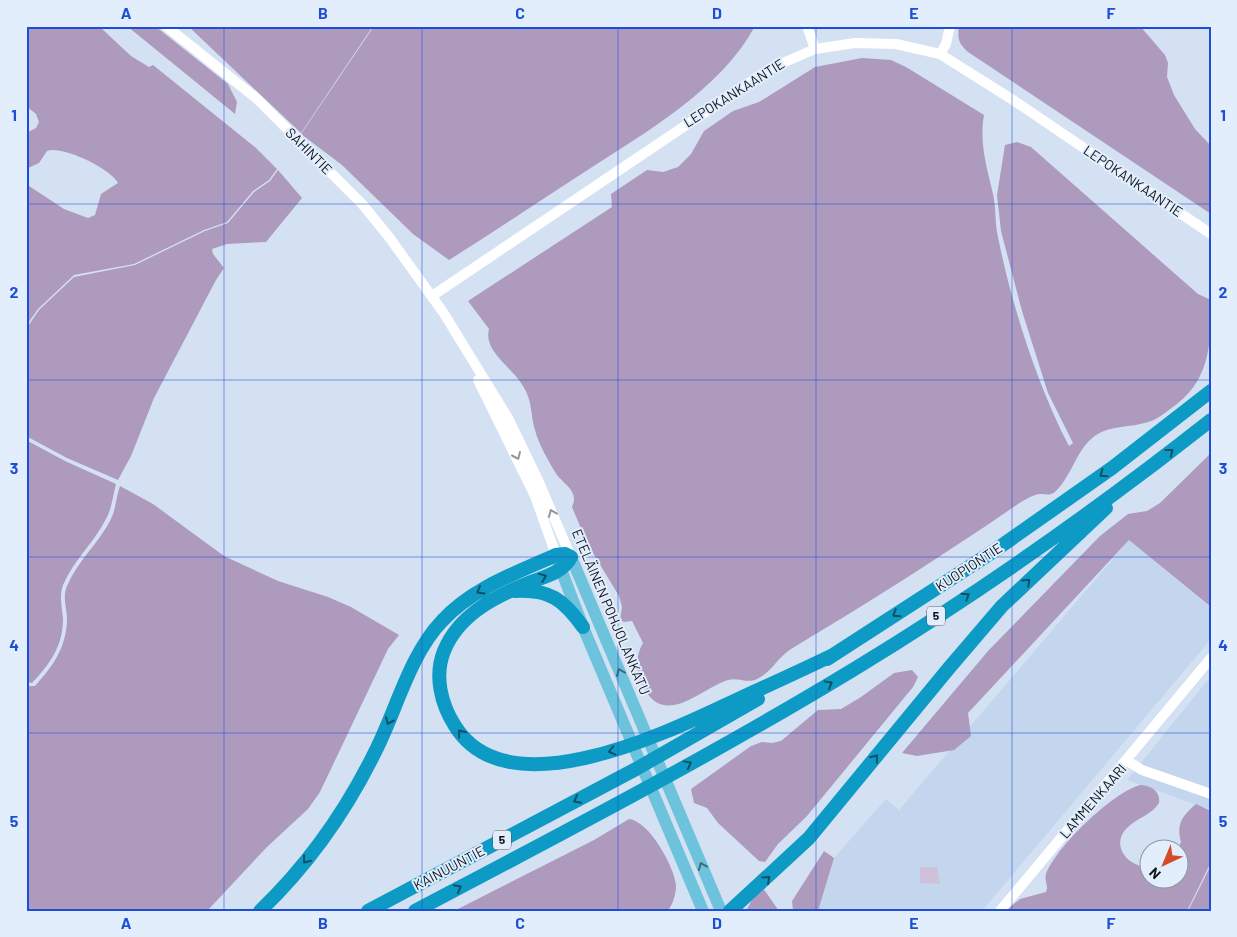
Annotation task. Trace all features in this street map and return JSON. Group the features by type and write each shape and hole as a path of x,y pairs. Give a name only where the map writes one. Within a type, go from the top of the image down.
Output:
{"highway":[{"name":"KUOPIONTIE","path":"636,769 834,655 1034,523 1112,468 1211,391"},
{"name":"KUOPIONTIE","path":"645,788 857,668 991,580 1146,471 1211,420"},
{"path":"730,911 809,838 1002,606 1146,471"},
{"path":"260,911 301,867 339,816 376,751 425,644 441,622 466,599 556,554 564,554 571,557 562,570 507,592 488,602 460,625 444,652 440,681 448,713 468,742 487,754 508,762 534,765 565,762 618,750 670,731 834,655"},
{"path":"507,592 527,590 544,593 559,599 583,627"},
{"name":"KAINUUNTIE","path":"368,911 636,769"},
{"name":"KAINUUNTIE","path":"415,911 645,788"}],"main road":[{"name":"ETELÄINEN POHJOLANKATU","path":"556,554 583,627 703,911"},
{"name":"ETELÄINEN POHJOLANKATU","path":"571,557 721,911"}],"street":[{"name":"SAHINTIE","path":"166,26 256,98 363,205 432,296"},
{"path":"807,26 815,48"},
{"path":"940,54 946,44 950,26"},
{"name":"LEPOKANKAANTIE","path":"432,296 770,68 815,48 855,43 877,42 896,44 940,54 1013,100 1211,234"},
{"name":"ETELÄINEN POHJOLANKATU","path":"432,296 508,418 538,480 571,557"},
{"name":"ETELÄINEN POHJOLANKATU","path":"457,334 535,496 556,554"},
{"path":"1126,760 1211,658"},
{"name":"LAMMENKAARI","path":"1000,911 1126,760 1142,770 1211,794"}],"shaded area":[{"path":"26,26 99,26 131,56 149,67 153,65 256,148 277,169 269,180 253,191 227,222 204,230 134,264 74,275 38,309 26,326 26,184 64,209 88,218 95,215 101,194 118,183 114,177 96,165 74,155 54,150 47,151 39,163 26,169 26,133 36,128 39,122 36,114 26,106"},
{"path":"127,26 155,26 228,84 237,102 235,114"},
{"path":"188,26 373,26 301,133"},
{"path":"374,26 755,26 741,49 723,70 680,108 632,142 449,260 413,234 342,165 301,134"},
{"path":"959,26 1140,26 1165,55 1168,63 1167,77 1174,95 1195,129 1211,146 1211,214 968,52 959,41"},
{"path":"862,58 891,60 906,67 984,115 982,136 984,155 994,199 997,232 1009,286 1026,342 1046,396 1069,446 1073,443 1048,393 1022,311 1001,231 997,195 1005,145 1017,142 1031,147 1198,294 1211,300 1209,344 1203,370 1197,382 1188,393 1177,404 1156,419 1115,428 1096,435 1079,454 1067,477 1056,491 1048,495 1035,495 1018,504 906,578 791,649 762,676 750,681 728,680 683,703 661,704 652,698 643,686 638,670 638,659 643,643 632,621 624,622 620,620 622,607 619,596 587,543 572,507 574,496 572,492 555,472 536,435 525,389 494,351 488,337 489,329 468,301 612,207 611,194 647,170 663,172 678,167 691,154 704,131 733,111 759,102 815,67"},
{"path":"278,170 302,198 266,242 227,244 212,249 213,254 224,268 154,398 131,456 118,480 67,458 26,436 26,329 39,310 74,277 135,265 205,231 228,223 254,192 270,181"},
{"path":"26,440 65,461 116,484 107,517 63,585 61,598 63,619 58,646 50,662 32,683 26,682"},
{"path":"1211,453 1211,607 1129,540 968,713 971,736 954,750 917,756 902,753 988,651 1100,536 1128,514 1147,511 1160,503"},
{"path":"120,486 153,504 224,556 278,581 328,597 351,607 399,635 388,649 320,792 308,809 267,847 207,911 26,911 26,686 35,686 53,664 61,648 67,620 65,599 67,586 77,568 111,519"},
{"path":"1129,540 1211,608 1211,639 982,911 818,911 834,858 886,799 899,810"},
{"path":"912,670 918,677 913,687 807,816 778,844 765,862 759,861 718,823 707,808 694,803 691,789 751,746 762,742 772,743 781,741 818,710 841,709 894,673"},
{"path":"1211,676 1211,810 1127,780"},
{"path":"1140,785 1147,786 1157,792 1159,799 1159,803 1152,811 1126,829 1120,842 1124,855 1135,864 1140,865 1140,890 1190,890 1190,840 1181,840 1179,830 1181,821 1196,804 1211,811 1211,862 1187,911 1005,911 1020,899 1046,892 1046,874 1061,850 1086,822 1115,798"},
{"path":"629,819 644,827 652,836 671,867 676,889 674,899 668,911 454,911 594,840"},
{"path":"824,851 834,858 818,911 793,911 792,901"},
{"path":"1211,865 1211,911 1188,911"},
{"path":"920,867 937,867 940,884 920,883"},
{"path":"763,888 779,911 746,911 753,898"}]}
